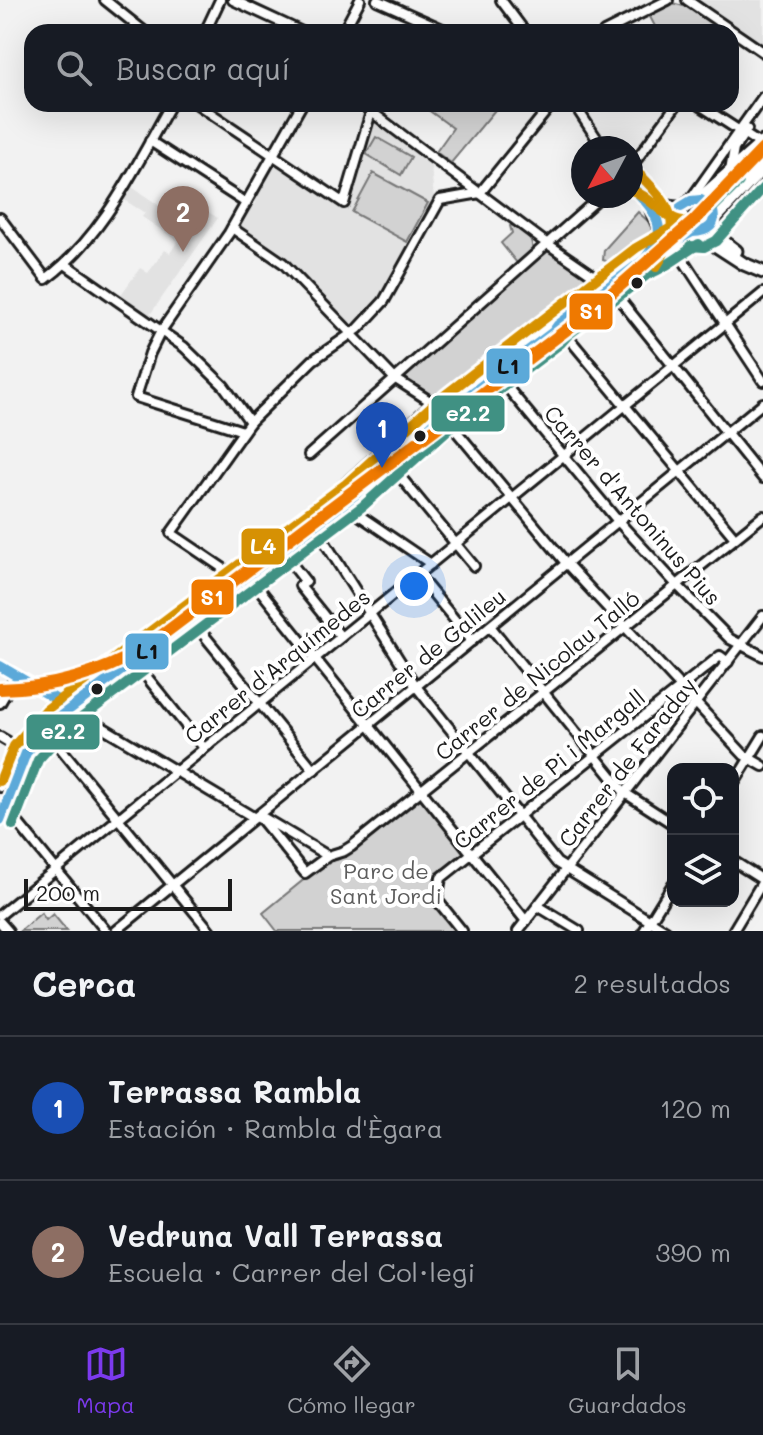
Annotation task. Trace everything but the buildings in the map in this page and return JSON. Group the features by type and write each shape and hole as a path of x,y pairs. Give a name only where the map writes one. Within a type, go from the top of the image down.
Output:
{"main road":[{"path":"762,143 690,203 681,220 695,233 762,272"},
{"path":"695,233 705,232 763,168"},
{"path":"690,203 710,205 719,238 762,272"}],"street":[{"path":"105,0 135,24"},
{"path":"209,24 220,0"},
{"path":"233,0 285,24"},
{"path":"347,24 360,0"},
{"path":"377,0 431,24"},
{"path":"501,0 519,24"},
{"path":"620,24 668,0"},
{"path":"687,0 718,24"},
{"path":"739,37 763,52"},
{"path":"729,172 742,131 763,97"},
{"path":"643,192 652,199 675,207 690,203 763,104"},
{"path":"0,218 46,279 65,264 107,214 166,112"},
{"path":"209,112 344,203 371,112 546,243 609,286 763,478"},
{"path":"243,431 136,397 150,353 162,329 232,228 297,112"},
{"path":"230,573 171,533 250,422 313,360 351,334 384,301 440,200 480,193 546,112"},
{"path":"579,112 595,136"},
{"path":"643,151 671,112"},
{"path":"711,112 762,143"},
{"path":"150,141 246,202"},
{"path":"0,820 26,753 45,729 346,502 444,414 553,332 675,231 681,220 649,204 643,197"},
{"path":"647,256 659,236 649,204"},
{"path":"309,455 587,208"},
{"path":"232,228 283,263 394,378 433,403 444,414 566,563 744,755 763,766"},
{"path":"647,256 649,260 672,243 695,233"},
{"path":"672,243 763,381"},
{"path":"65,264 184,347 224,386 250,422"},
{"name":"Carrer d'Arquímedes","path":"0,915 763,293"},
{"path":"0,787 16,746 29,727 59,701 337,491 433,403 486,366 558,325"},
{"path":"558,325 735,538"},
{"name":"Carrer d'Antoninus Pius","path":"486,366 497,375 617,520 678,586 730,639 763,656"},
{"name":"Carrer de Galileu","path":"116,931 763,403"},
{"path":"389,463 474,566"},
{"path":"337,491 353,511 431,564"},
{"name":"Carrer de Nicolau Talló","path":"256,817 262,820 305,873 328,856 344,851 763,516"},
{"path":"314,525 415,685 557,863 666,931"},
{"path":"281,550 306,582 300,586 341,637"},
{"path":"248,575 526,921"},
{"path":"418,575 472,641"},
{"name":"Carrer de Faraday","path":"518,931 763,616"},
{"path":"190,618 314,770"},
{"path":"490,626 625,793 667,820"},
{"name":"Carrer de Pi i Margall","path":"462,931 437,900 441,878 720,656 728,662"},
{"path":"134,661 204,748"},
{"path":"0,666 328,856"},
{"path":"0,703 16,676"},
{"path":"45,729 210,931"},
{"path":"739,775 763,736"},
{"path":"0,737 26,753"},
{"path":"5,807 106,931"},
{"path":"733,931 763,880 739,865"},
{"path":"644,931 667,894"},
{"path":"538,906 579,931"},
{"path":"0,922 8,931"}],"shaded area":[{"path":"693,0 763,0 763,50 739,33 739,24 727,24"},
{"path":"378,124 431,164 434,200 380,298 357,323 346,322 285,260 238,226 256,203 255,199 275,160 347,210 370,127"},
{"path":"129,185 185,223 189,219 193,221 202,208 218,218 149,316 120,296 140,268 148,273 165,250 170,253 178,241 142,217 145,213 121,198"}],"green space":[{"path":"672,3 691,8 714,24 654,24 649,15"},
{"path":"431,112 493,112 451,163 436,152 453,128"},
{"path":"376,137 411,157 401,175 366,154"},
{"path":"373,173 428,203 407,242 352,212"},
{"path":"699,205 710,212 711,217 704,228 699,229 688,222 687,217 694,206"},
{"path":"638,212 651,224 651,231 620,261 615,264 603,260 604,250"},
{"path":"512,225 527,234 532,245 532,250 517,263 501,243 512,233"},
{"path":"548,247 598,283 597,288 550,324 470,372 437,397 429,396 405,379 403,376 430,351"},
{"name":"Parc de Sant Jordi","path":"421,798 464,852 437,873 431,903 458,931 277,931 263,913 323,864 339,859"},
{"path":"41,913 46,920 53,914 67,931 20,931"}],"transit line":[{"name":"S1","path":"0,689 57,683 93,673 145,648 590,312 694,221 763,149"},
{"name":"L4","path":"643,178 668,209 671,219 669,240 656,267"},
{"name":"e2.2","path":"695,225 697,216 714,207 739,182"},
{"name":"e2.2","path":"690,246 704,247 716,241 763,188"},
{"name":"L4","path":"0,781 14,746 46,710 346,484 435,403 636,248 683,221 669,216 643,196"},
{"name":"L1","path":"643,199 655,216 659,230 657,240 644,260"},
{"name":"L1","path":"681,207 701,200 712,208 713,223 703,231 692,232"},
{"name":"L1","path":"0,820 26,753 54,721 355,495 444,414 553,332 558,325 645,259 649,260 692,232"},
{"name":"e2.2","path":"13,825 38,760 64,731 363,506 453,425 568,335 648,274 699,244"},
{"name":"L1","path":"0,666 59,701"}],"place":[{"name":"Vedruna Vall Terrassa","path":"183,252"},
{"name":"Terrassa Rambla","path":"382,468"}]}
